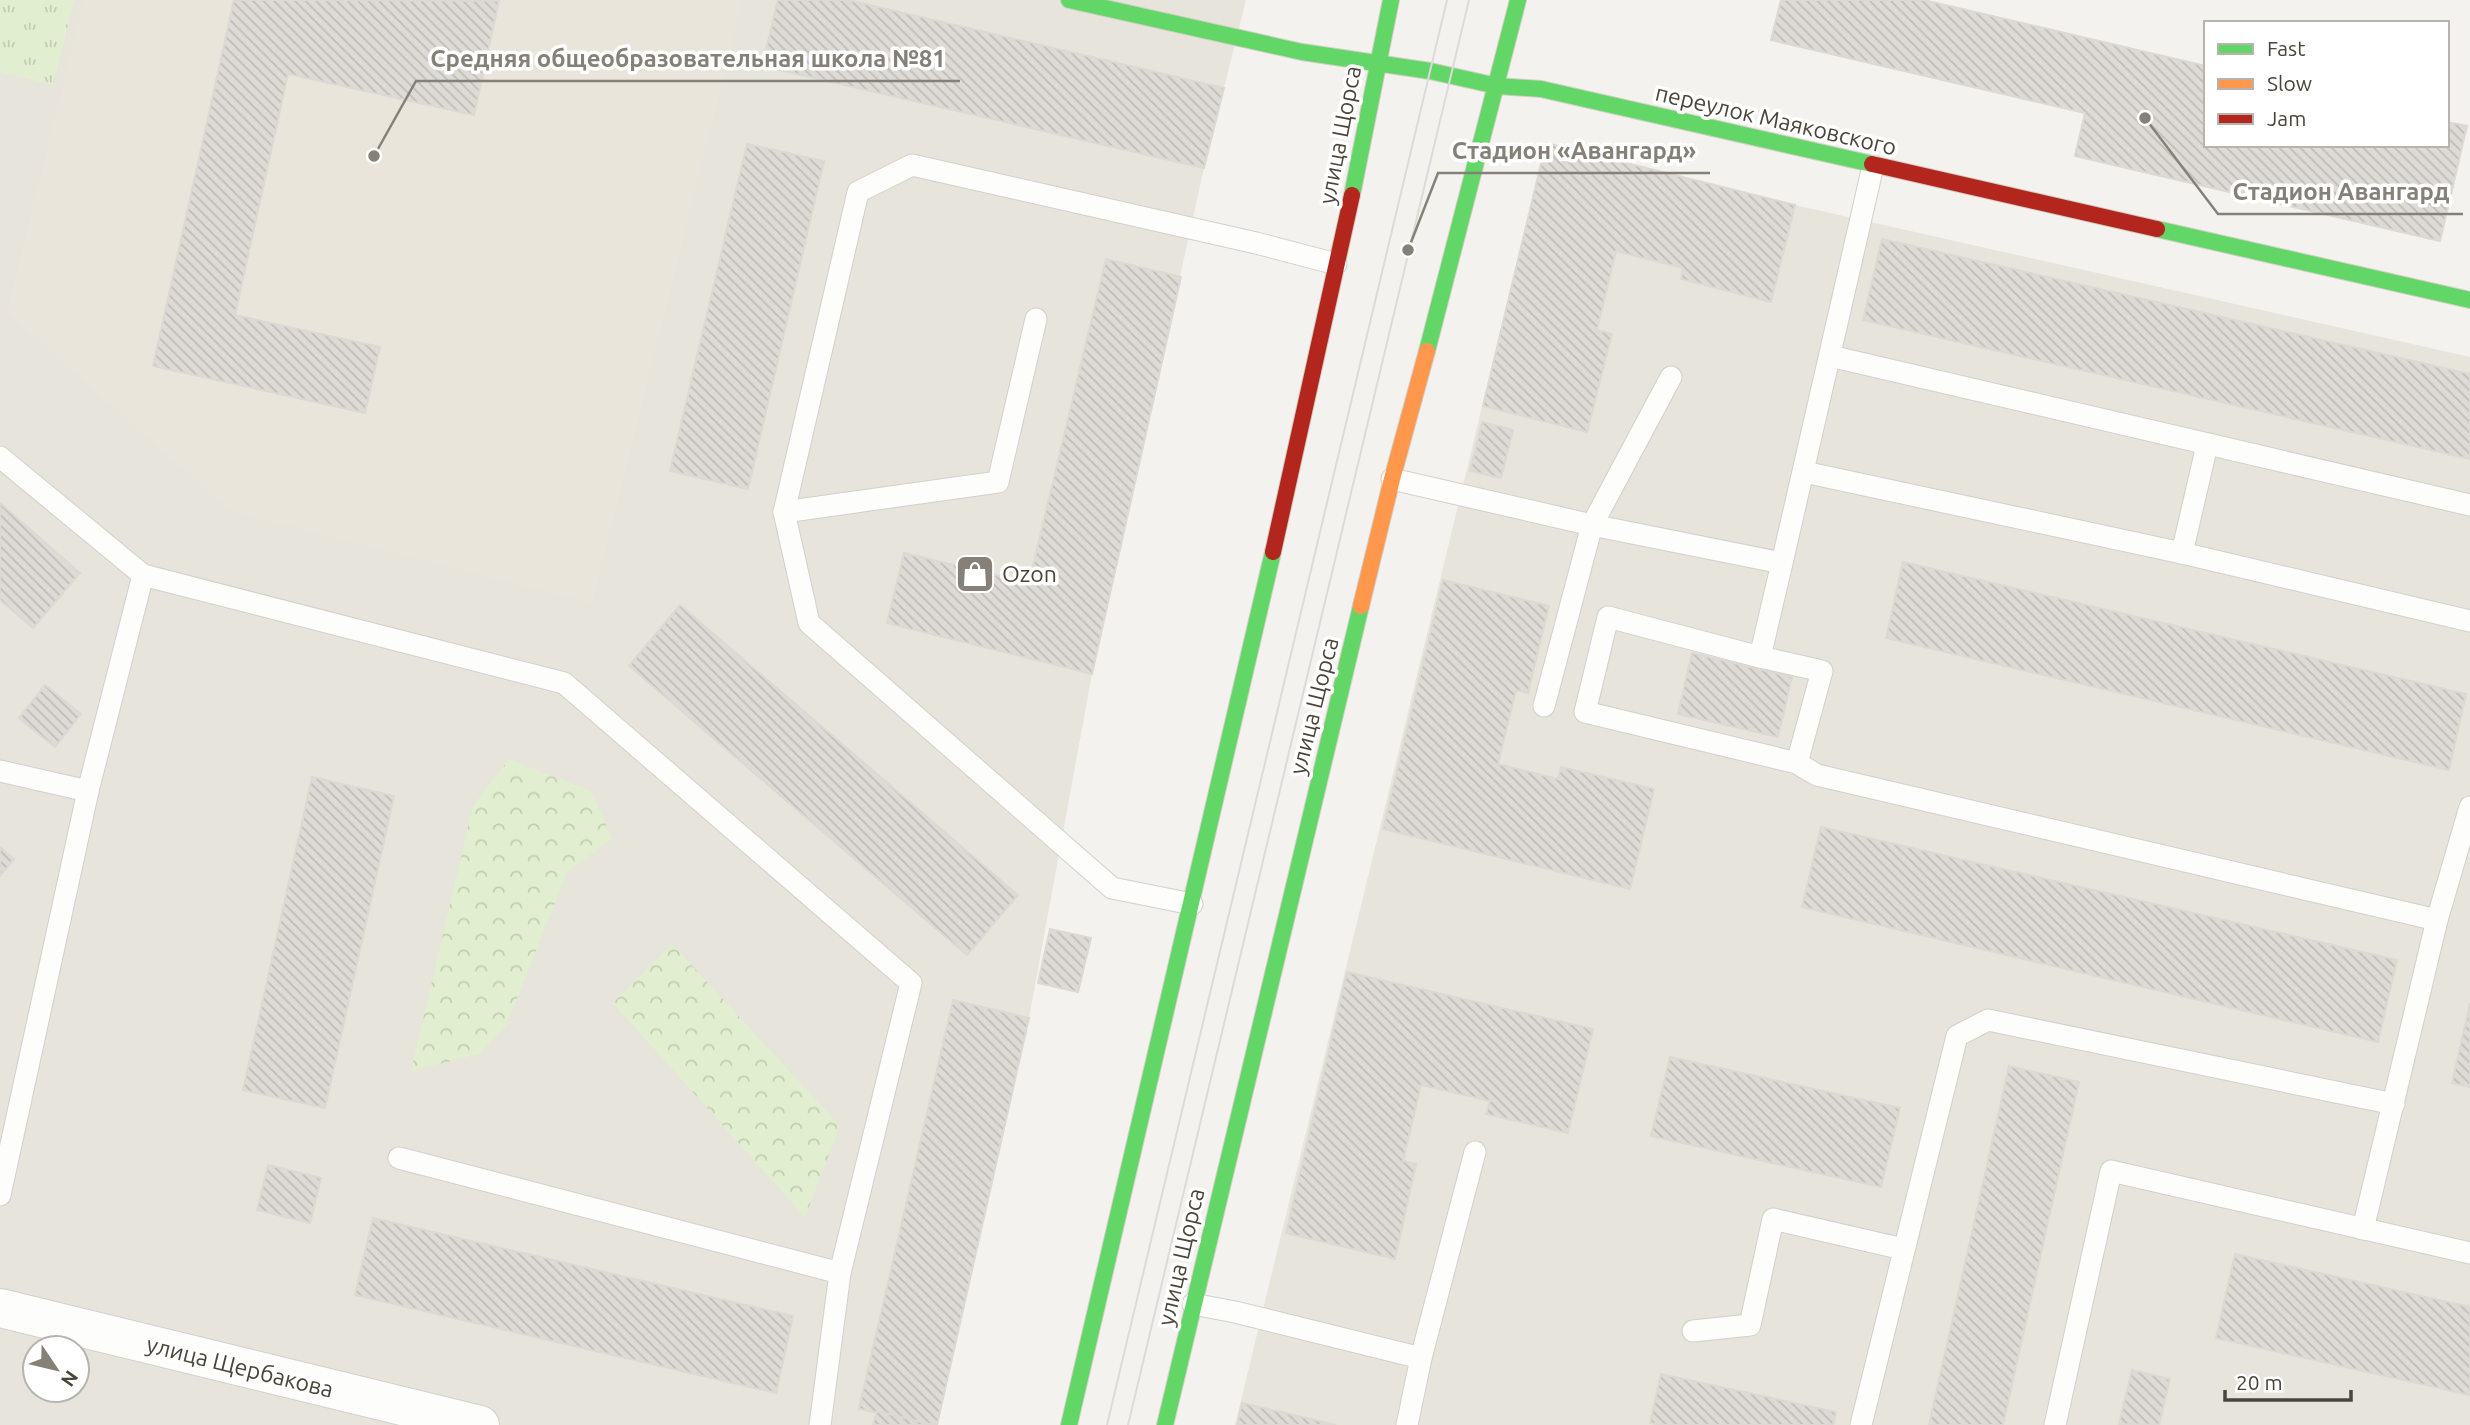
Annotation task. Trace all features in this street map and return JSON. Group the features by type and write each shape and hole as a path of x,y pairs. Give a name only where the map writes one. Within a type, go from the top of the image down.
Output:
{"main road":[{"name":"переулок Маяковского","path":"1069,0 1302,52 1430,71 1497,86 1541,89 2470,300"},
{"name":"улица Щорса","path":"1069,1425 1192,904 1354,185 1391,0"},
{"name":"улица Щорса","path":"1165,1425 1392,479 1518,0"}],"street":[{"name":"улица Щербакова","path":"0,1308 458,1423"}],"lane":[{"path":"1192,904 1111,888 809,623 784,512 858,192 912,164 1336,264"},
{"path":"1760,657 1873,166"},
{"path":"784,512 999,482 1036,319"},
{"path":"1830,356 2470,505"},
{"path":"1544,706 1592,525 1671,377"},
{"path":"2182,553 2207,445"},
{"path":"0,457 143,575 564,683 911,983 840,1273 820,1425"},
{"path":"1804,472 2182,553 2470,621"},
{"path":"1392,479 1592,525 1782,563"},
{"path":"0,1195 5,1154 88,791 143,575"},
{"path":"1797,763 1822,671 1608,617 1585,712 1797,763 1817,775 2437,920"},
{"path":"0,771 88,791"},
{"path":"2363,1229 2437,920 2470,807"},
{"path":"1861,1425 1957,1036 1988,1020 2394,1104"},
{"path":"1407,1425 1475,1152"},
{"path":"399,1158 840,1273"},
{"path":"2055,1425 2111,1171 2470,1253"},
{"path":"1692,1331 1750,1325 1773,1219 1903,1249"},
{"path":"1193,1304 1422,1358"}],"shaded area":[{"path":"0,0 1246,0 1204,168 1092,674 1029,1018 937,1425 0,1425"},
{"path":"84,0 742,0 592,603 230,511 7,312"},
{"path":"1546,143 1795,205 2470,357 2470,1425 1235,1425"}],"green space":[{"path":"0,0 74,0 53,85 0,72"},
{"path":"509,759 591,791 612,839 567,872 507,1024 479,1054 411,1071 473,806"},
{"path":"672,944 840,1126 805,1217 613,1003"}],"building":[{"path":"234,0 499,1 474,115 288,74 235,315 380,347 365,413 153,366"},
{"path":"778,0 848,0 1224,88 1204,168 762,66"},
{"path":"1781,0 1924,0 2204,66 2204,147 2449,147 2449,122 2467,126 2440,241 2075,156 2085,113 1771,40"},
{"path":"1546,143 1795,205 1771,302 1681,279 1683,268 1616,251 1597,330 1612,334 1587,432 1483,406"},
{"path":"747,144 824,161 748,489 670,471"},
{"path":"1882,239 2470,374 2470,459 1863,320"},
{"path":"1106,259 1181,277 1092,674 887,623 904,553 1029,583"},
{"path":"1482,422 1513,430 1501,478 1470,471"},
{"path":"0,503 80,573 33,628 0,600"},
{"path":"1903,562 2466,694 2449,770 1886,638"},
{"path":"1443,580 1549,606 1528,693 1516,690 1498,764 1558,779 1561,767 1654,789 1630,889 1383,829"},
{"path":"680,605 1018,895 967,955 629,666"},
{"path":"1692,653 1792,677 1778,737 1678,714"},
{"path":"45,685 81,714 55,747 19,718"},
{"path":"312,777 394,796 325,1108 243,1090"},
{"path":"1821,827 2397,960 2378,1042 1802,907"},
{"path":"0,847 14,859 0,876"},
{"path":"1050,929 1091,938 1078,992 1038,983"},
{"path":"1347,972 1593,1029 1568,1133 1486,1114 1490,1101 1421,1085 1403,1161 1416,1164 1395,1259 1286,1233"},
{"path":"953,1000 1029,1018 937,1425 933,1425 859,1409"},
{"path":"2470,1003 2470,1087 2452,1083"},
{"path":"1670,1057 1900,1108 1881,1187 1651,1136"},
{"path":"2009,1066 2079,1082 2003,1425 1929,1425"},
{"path":"268,1165 321,1178 310,1223 257,1210"},
{"path":"373,1218 793,1316 776,1393 355,1295"},
{"path":"2235,1254 2470,1307 2470,1395 2216,1338"},
{"path":"2132,1370 2170,1379 2159,1425 2119,1424"},
{"path":"1661,1374 1836,1412 1833,1425 1650,1423"},
{"path":"1242,1403 1336,1425 1237,1425"},
{"path":"877,1411 933,1425 873,1425"}],"tram line":[{"path":"1107,1425 1447,0"},
{"path":"1128,1425 1469,0"}],"traffic: fast":[{"path":"1069,0 1302,52 1430,71 1497,86 1541,89 1872,164"},
{"path":"1352,195 1391,0"},
{"path":"1427,351 1518,0"},
{"path":"2157,229 2470,300"},
{"path":"1069,1425 1273,552"},
{"path":"1165,1425 1361,606"}],"traffic: slow":[{"path":"1361,606 1427,351"}],"traffic: jam":[{"path":"1872,164 2157,229"},
{"path":"1273,552 1352,195"}],"place":[{"name":"Стадион Авангард","path":"2145,118"},
{"name":"Средняя общеобразовательная школа №81","path":"374,156"},
{"name":"Стадион «Авангард»","path":"1408,250"},
{"name":"Ozon","path":"975,574"}]}
